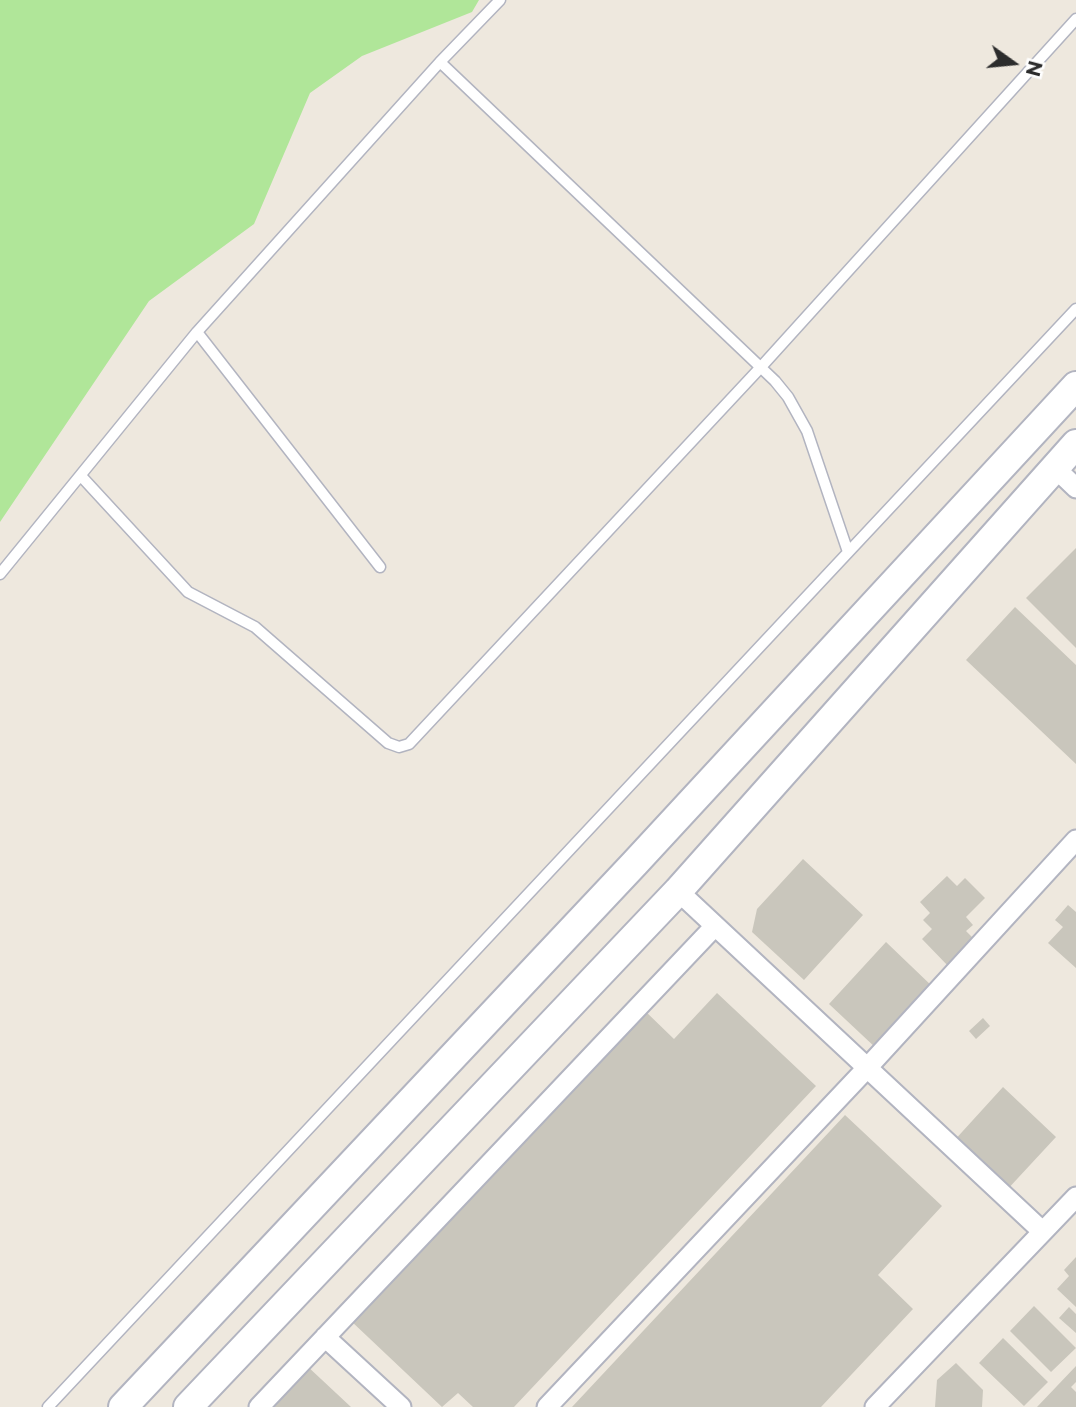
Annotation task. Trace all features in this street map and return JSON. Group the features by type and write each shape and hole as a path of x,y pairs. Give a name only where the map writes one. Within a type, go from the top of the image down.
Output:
{"main road":[{"path":"124,1407 635,863 1076,386"},
{"path":"188,1407 678,891 1076,444"}],"street":[{"path":"1054,467 1076,488"},
{"path":"547,1407 867,1068 1076,840"},
{"path":"678,891 1042,1231"},
{"path":"259,1407 715,926"},
{"path":"875,1407 1076,1197"},
{"path":"326,1337 401,1407"}],"lane":[{"path":"0,574 197,331 440,62 500,0"},
{"path":"81,476 178,584 200,599 256,627 388,743 404,746 410,744 761,367 1076,19"},
{"path":"440,62 761,367 788,397 807,431 848,552"},
{"path":"48,1407 1076,309"},
{"path":"197,331 380,567"}],"green space":[{"path":"0,0 479,0 472,12 362,56 310,93 254,224 149,301 0,522"}],"building":[{"path":"1076,548 1076,648 1026,598"},
{"path":"1015,607 1076,665 1076,764 966,660"},
{"path":"803,859 863,915 804,980 752,932 757,909"},
{"path":"947,876 957,886 965,878 985,898 966,917 973,925 966,931 977,942 950,968 922,939 932,929 923,920 930,913 920,902"},
{"path":"1068,905 1076,912 1076,968 1048,943 1063,927 1055,920"},
{"path":"886,942 934,988 877,1049 829,1004"},
{"path":"717,993 816,1086 514,1407 473,1407 458,1393 442,1407 350,1320 643,1009 674,1039"},
{"path":"983,1018 990,1026 976,1039 969,1031"},
{"path":"1003,1087 1056,1137 1005,1192 952,1143"},
{"path":"845,1115 942,1206 878,1275 913,1309 821,1407 572,1407"},
{"path":"1076,1257 1076,1307 1057,1289 1069,1276 1064,1270"},
{"path":"1034,1306 1076,1348 1051,1372 1010,1331"},
{"path":"1069,1307 1076,1314 1076,1333 1059,1318"},
{"path":"1003,1338 1048,1382 1024,1406 979,1363"},
{"path":"956,1363 983,1390 982,1407 935,1407 937,1380"},
{"path":"306,1365 351,1407 267,1407"},
{"path":"1076,1366 1076,1382 1071,1387 1076,1392 1076,1407 1037,1407"}]}
